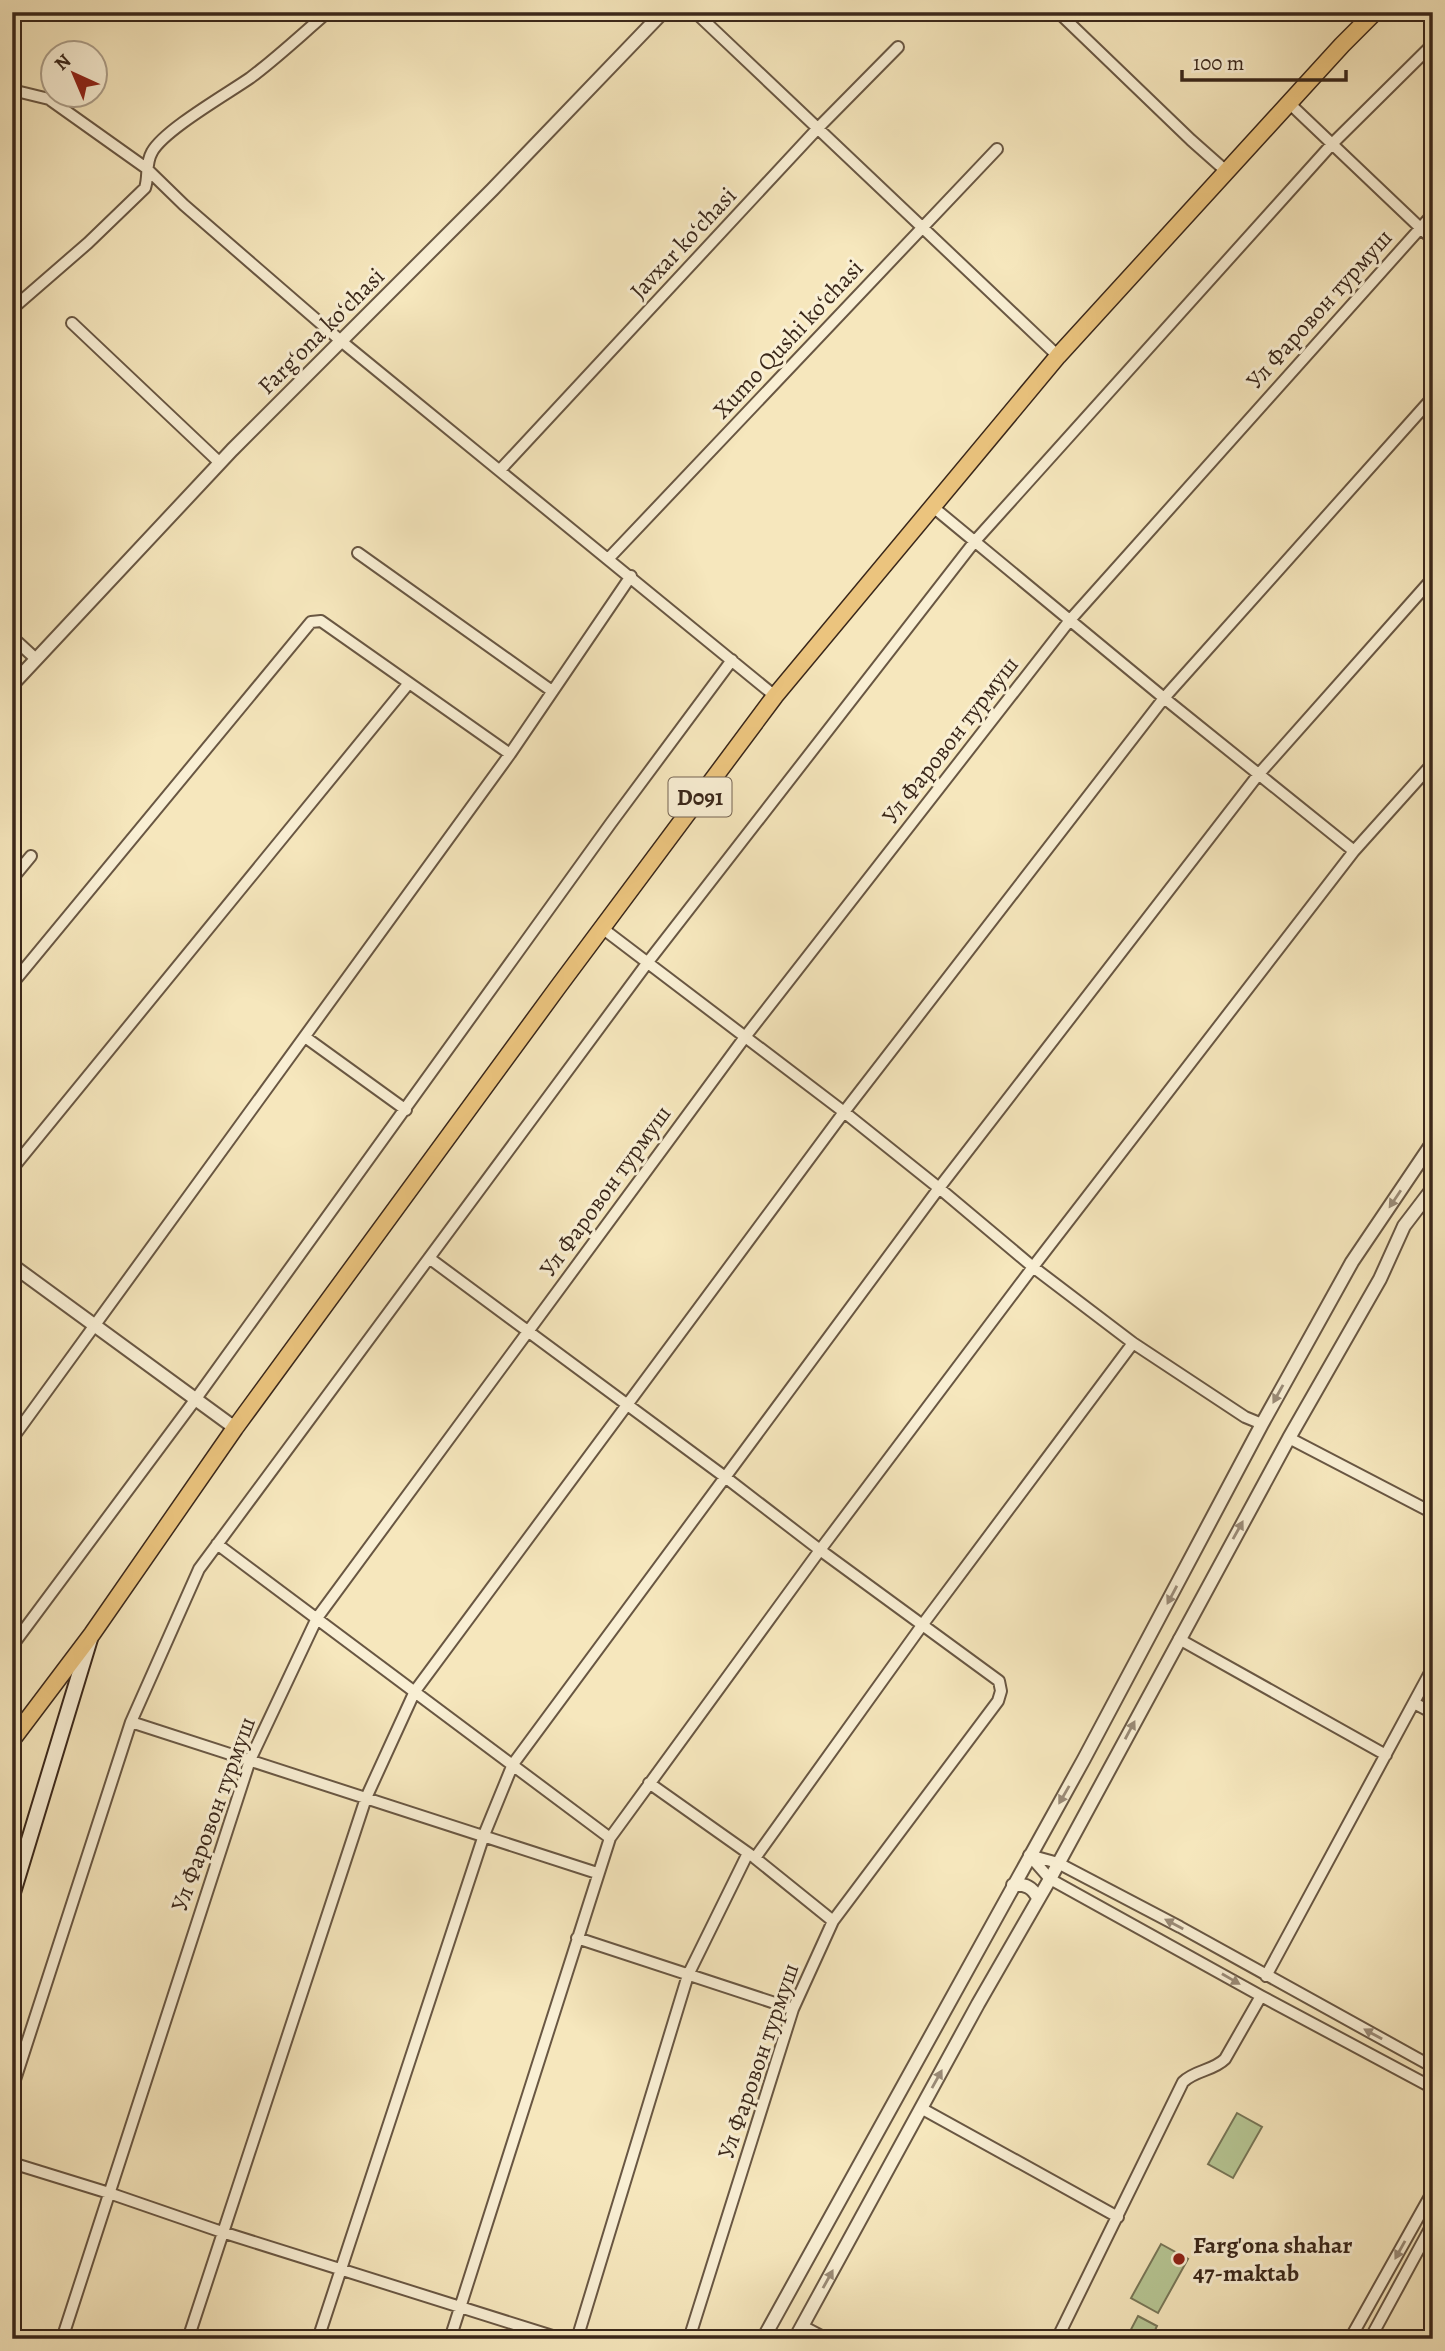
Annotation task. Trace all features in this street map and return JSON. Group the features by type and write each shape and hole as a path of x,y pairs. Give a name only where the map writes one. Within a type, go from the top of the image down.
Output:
{"main road":[{"name":"D091","path":"12,1740 92,1634 235,1428 775,696 1058,356 1374,12"},
{"path":"12,1896 92,1634"}],"street":[{"path":"12,309 145,188 146,168 152,151 165,138 250,77 328,12"},
{"name":"Fargʻona koʻchasi","path":"12,685 219,463 492,190 663,12"},
{"path":"695,12 1058,356"},
{"path":"1058,12 1191,141 1226,171"},
{"path":"12,2089 131,1722 199,1569 648,962 975,541 1332,144 1433,44"},
{"name":"Javxar koʻchasi","path":"501,469 818,128 898,47"},
{"path":"12,90 49,99 146,168 184,205 341,341 501,469 775,696"},
{"path":"1289,103 1433,240"},
{"name":"Xumo Qushi koʻchasi","path":"609,558 997,149"},
{"name":"Ул Фаровон турмуш","path":"62,2339 250,1760 317,1618 745,1037 1070,620 1433,214"},
{"path":"72,323 219,463"},
{"path":"188,2339 366,1798 415,1691 844,1112 1164,698 1433,397"},
{"path":"933,506 1354,851"},
{"path":"358,553 552,691"},
{"path":"12,1439 510,754 631,576"},
{"path":"318,2339 484,1835 513,1764 939,1188 1258,775 1433,578"},
{"path":"12,984 311,622 321,621 510,754"},
{"path":"12,637 36,659"},
{"path":"12,1646 195,1400 611,823 732,660"},
{"path":"12,1169 409,683"},
{"path":"450,2339 610,1838 820,1550 1033,1266 1354,851 1433,763"},
{"path":"12,879 31,856"},
{"path":"602,928 844,1112 1033,1266 1133,1343 1245,1417 1262,1424"},
{"path":"305,1037 406,1110"},
{"path":"763,2339 1084,1759 1262,1424 1352,1262 1431,1149"},
{"path":"795,2339 1289,1438 1380,1279 1404,1226 1433,1188"},
{"path":"429,1258 923,1624"},
{"path":"12,1265 235,1428"},
{"path":"577,2339 688,1975 751,1856 1133,1343"},
{"path":"1289,1438 1433,1513"},
{"path":"217,1544 610,1838"},
{"name":"Ул Фаровон турмуш","path":"689,2339 793,2009 834,1921 998,1701 1001,1691 999,1681 923,1624"},
{"path":"1179,1639 1386,1755"},
{"path":"1266,1976 1433,1667"},
{"path":"1414,1703 1433,1713"},
{"path":"131,1722 597,1873"},
{"path":"649,1783 751,1856 834,1921"},
{"path":"1069,1843 1071,1858 1078,1874"},
{"path":"1029,1855 1058,1863 1180,1927 1433,2067"},
{"path":"1029,1855 1049,1879 1433,2088"},
{"path":"1013,1885 1023,1884 1032,1888 1038,1898"},
{"path":"1038,1898 1070,1889"},
{"path":"577,1938 793,2009"},
{"path":"1057,2339 1183,2082 1190,2075 1217,2067 1226,2059 1261,1996"},
{"path":"921,2108 1118,2217"},
{"path":"12,2163 562,2339"},
{"path":"1350,2339 1433,2191"},
{"path":"1370,2339 1433,2223"},
{"path":"802,2326 827,2339"}],"green space":[{"path":"1237,2113 1262,2127 1233,2178 1208,2164"},
{"path":"1161,2244 1188,2259 1158,2313 1131,2298"},
{"path":"1138,2316 1157,2326 1151,2339 1126,2339"}],"place":[{"name":"Farg'ona shahar 47-maktab","path":"1179,2259"}]}
